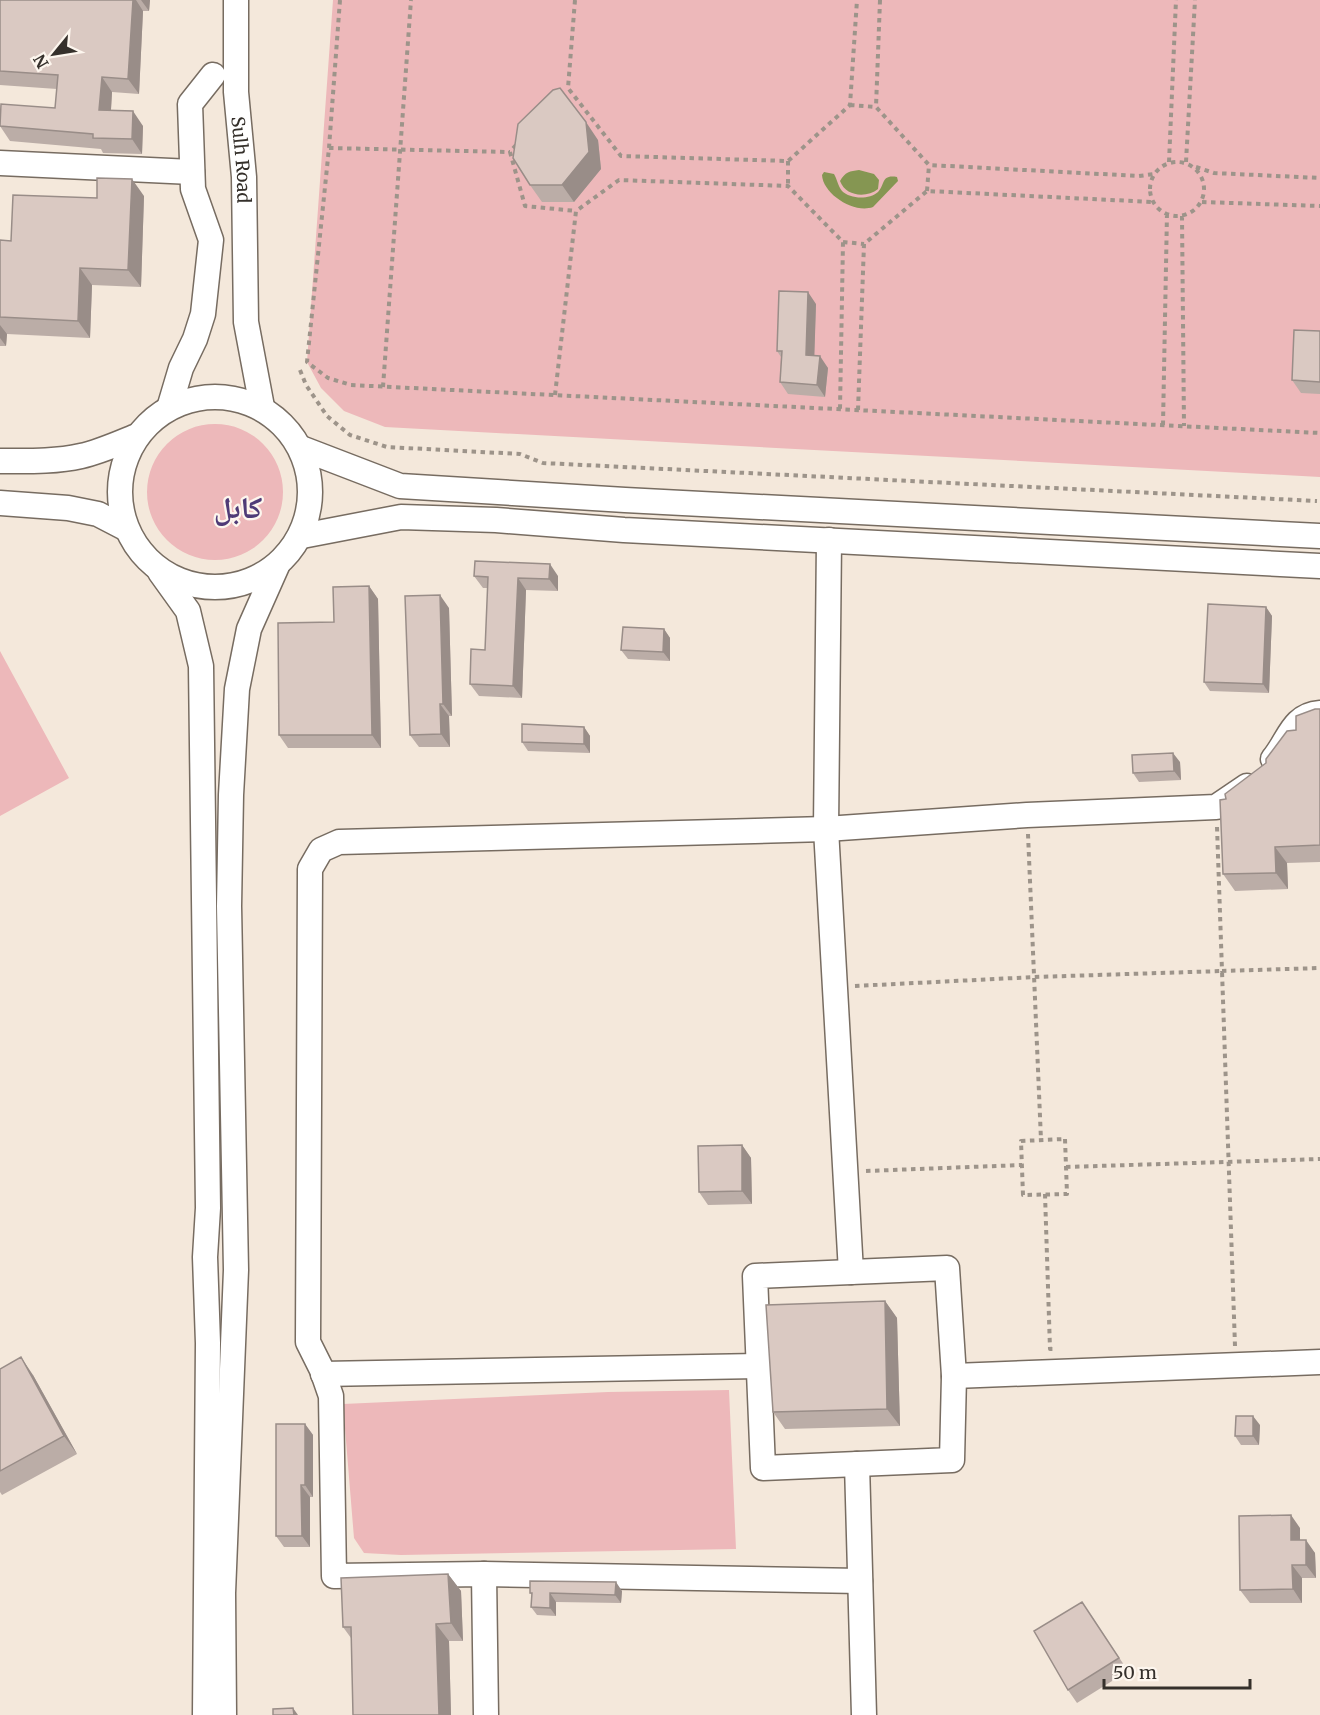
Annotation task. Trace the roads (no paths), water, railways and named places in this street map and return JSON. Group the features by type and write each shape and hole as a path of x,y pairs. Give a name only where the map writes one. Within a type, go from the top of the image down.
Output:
{"street":[{"name":"Sulh Road","path":"237,0 236,92 244,177 246,322 262,407"},
{"path":"170,405 181,368 195,339 203,314 207,288 211,240 193,189 190,104 213,75"},
{"path":"0,163 192,172"},
{"path":"0,461 78,457 106,449 134,437 170,405 200,396 232,396 262,407 301,448 400,486 1320,536"},
{"path":"134,437 118,481 125,528 188,611 201,666 208,1185 205,1257 208,1343 218,1469 224,1593 224,1715"},
{"path":"205,1715 218,1469 237,1270 229,906 231,795 237,688 249,629 278,566 302,536 312,492 301,448"},
{"path":"0,503 68,508 98,514 125,528"},
{"path":"302,536 400,517 496,520 624,530 1320,566"},
{"path":"829,540 826,829 851,1272"},
{"path":"160,572 199,588 241,586 278,566"},
{"path":"860,1581 484,1574 334,1576 331,1396 308,1342 310,869 321,850 339,842 826,829 1027,815 1216,807 1255,780 1279,752 1297,721 1320,713"},
{"path":"947,1268 954,1376 952,1460 763,1468 755,1276 851,1272 947,1268"},
{"path":"954,1376 1239,1350 1320,1362"},
{"path":"323,1374 758,1366"},
{"path":"857,1464 864,1715"},
{"path":"484,1574 486,1715"}],"district":[{"name":"کابل","path":"238,507"}]}
